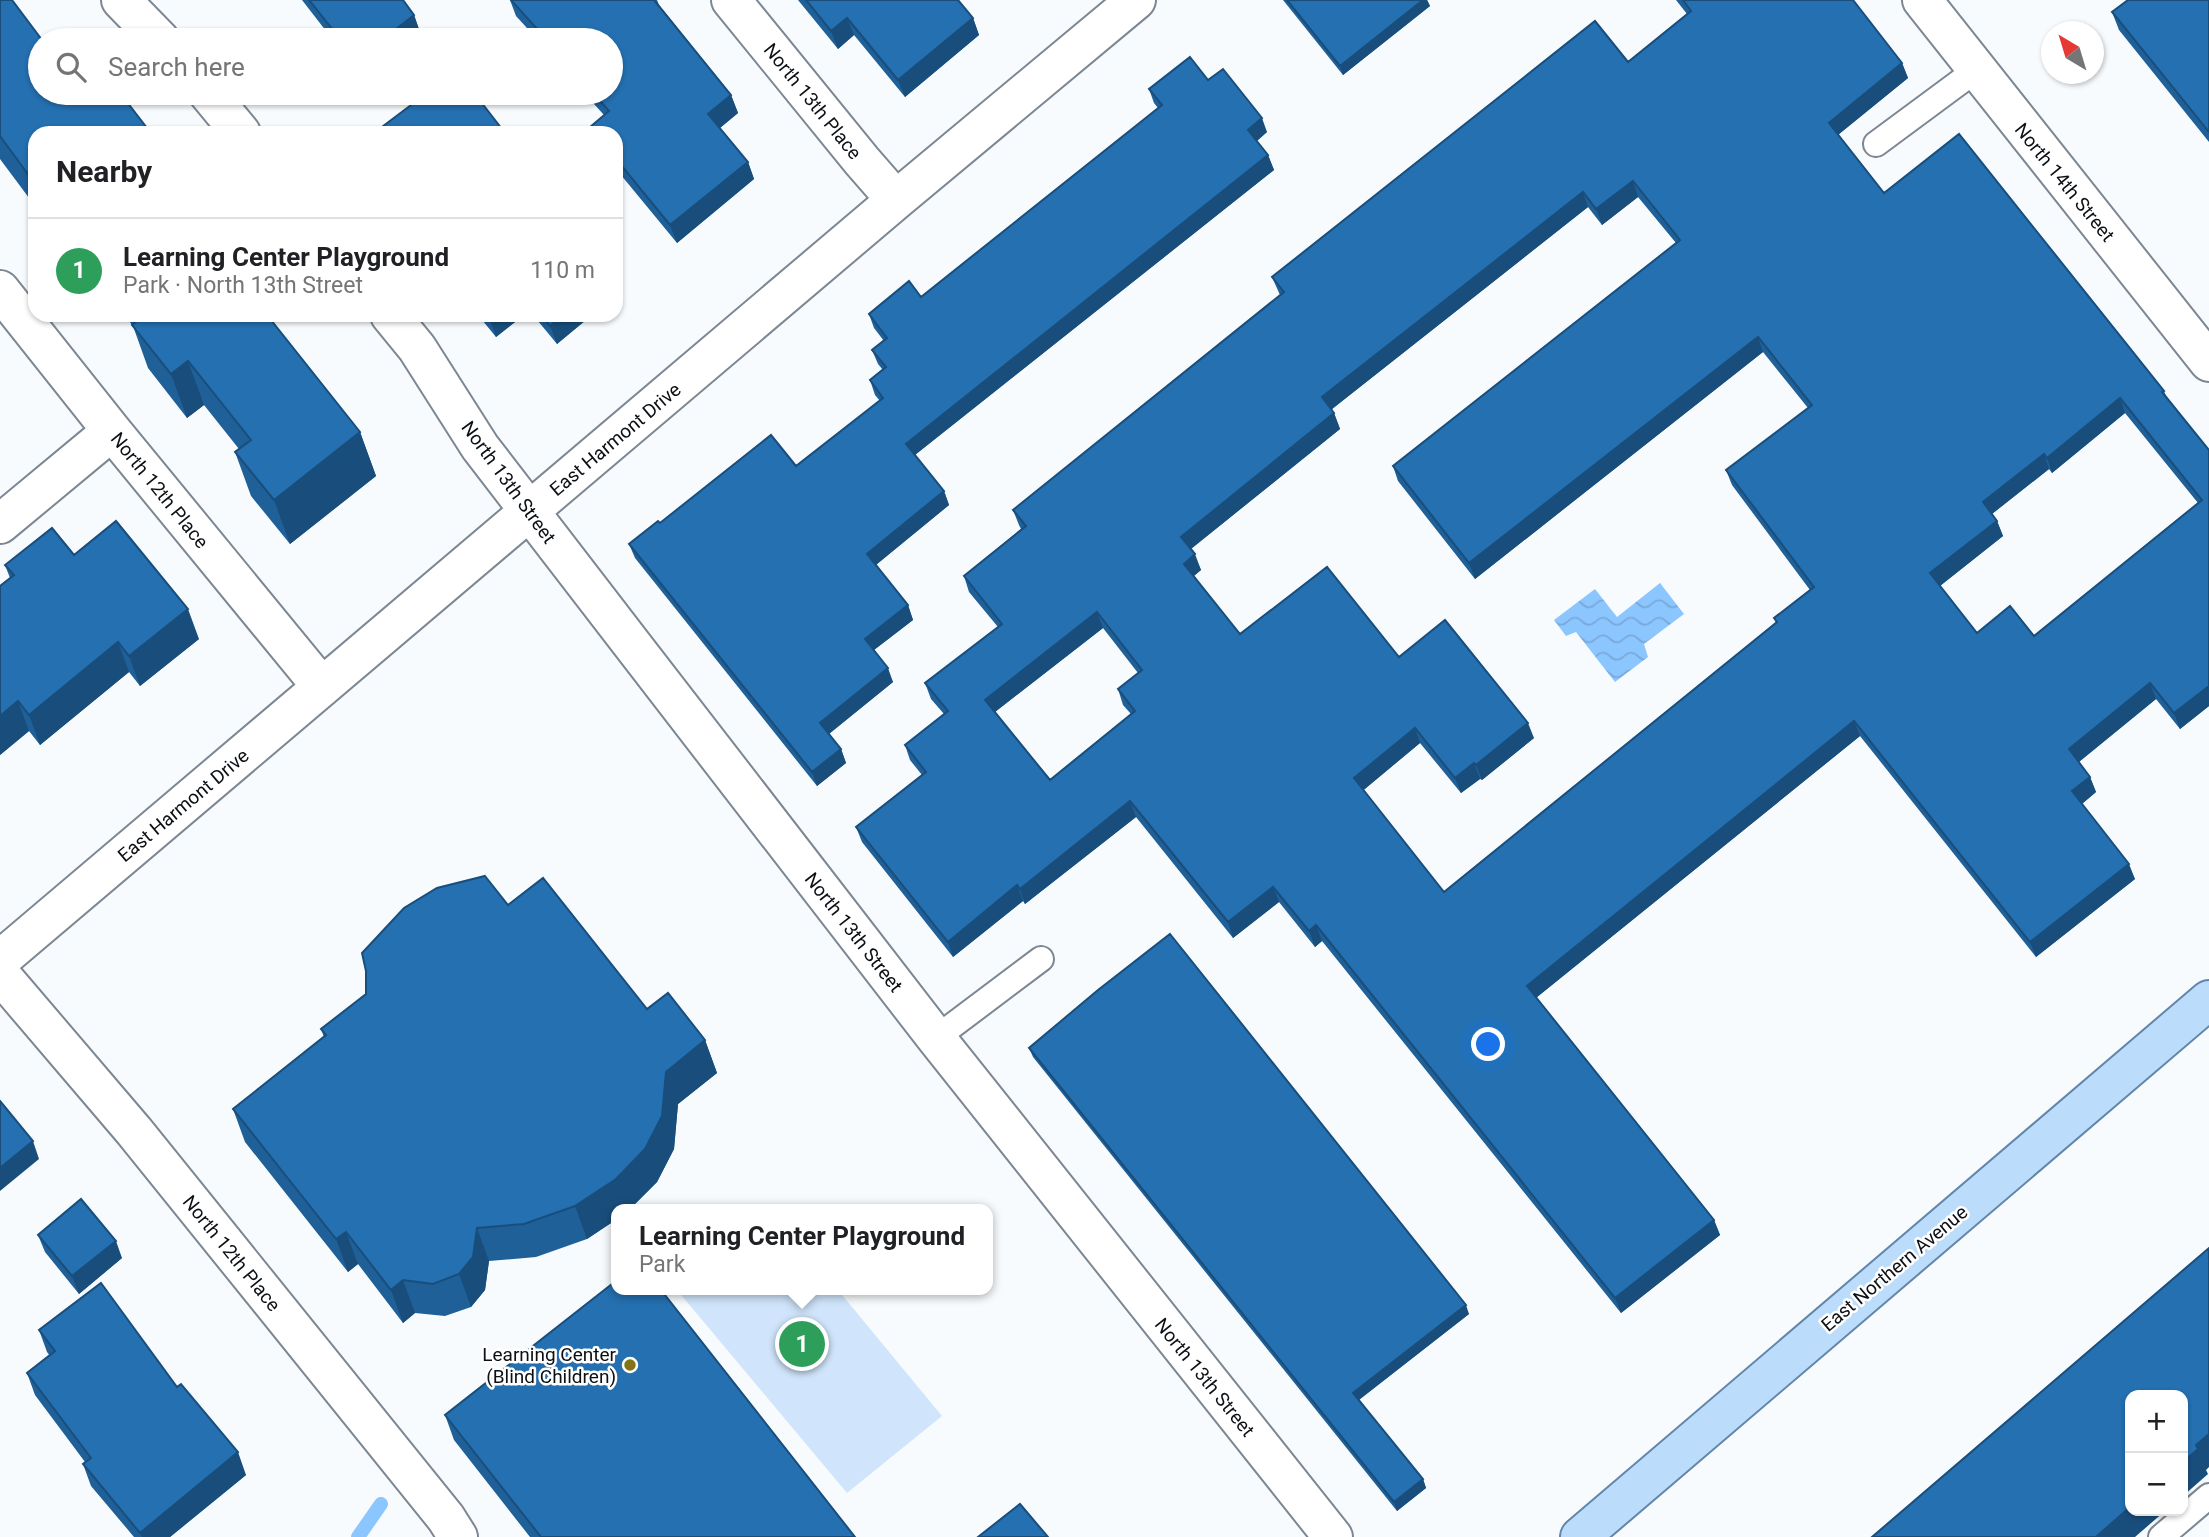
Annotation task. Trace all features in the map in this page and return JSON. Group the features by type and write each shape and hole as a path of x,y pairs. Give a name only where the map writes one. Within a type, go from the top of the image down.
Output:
{"main road":[{"name":"East Northern Avenue","path":"1580,1537 2208,1005"}],"street":[{"path":"121,0 148,28"},
{"name":"North 13th Place","path":"731,0 896,200"},
{"name":"East Harmont Drive","path":"0,960 896,200 1136,0"},
{"name":"North 14th Street","path":"1922,0 2209,362"},
{"path":"218,105 235,126"},
{"name":"North 12th Place","path":"0,290 322,687"},
{"name":"North 13th Street","path":"396,322 417,348 481,447 634,647 936,1038 1333,1537"},
{"path":"0,524 112,431"},
{"name":"North 12th Place","path":"0,974 134,1131 446,1518 458,1537"}],"lane":[{"path":"1877,144 1976,69"},
{"path":"936,1038 1041,959"},
{"path":"2161,1537 2209,1496"}],"shaded area":[{"path":"681,1295 842,1295 942,1416 847,1493"}],"water":[{"path":"1660,583 1684,614 1644,644 1648,657 1615,682 1576,632 1566,636 1554,620 1595,589 1617,617"}],"building":[{"path":"0,0 12,0 33,28 28,28 28,105 129,105 145,126 28,126 28,174 0,136"},
{"path":"309,0 403,0 414,15 397,28 331,28"},
{"path":"511,0 654,0 731,95 708,114 748,162 670,225 623,168 623,126 591,126 609,111 604,105 623,105 623,28 536,28"},
{"path":"806,0 958,0 973,18 898,80 847,18 831,31"},
{"path":"1287,0 1423,0 1340,66"},
{"path":"1683,0 1853,0 1902,63 1829,123 1884,193 1959,134 2164,391 2162,392 2209,450 2209,686 2174,713 2150,683 2069,749 2090,777 2072,791 2129,864 2030,942 1854,721 1527,986 1714,1220 1615,1298 1316,925 1309,931 1273,887 1228,922 1130,801 1020,889 1017,885 948,942 856,827 926,772 905,745 948,711 925,683 1002,624 964,576 1026,526 1013,510 1284,292 1272,277 1595,21 1628,62 1691,11","holes":["1633,181 1680,240 1393,466 1469,563 1758,337 1812,405 1726,470 1814,587 1774,618 1777,622 1444,892 1354,778 1415,728 1455,778 1474,763 1476,765 1528,723 1445,620 1399,657 1327,567 1240,634 1184,564 1195,554 1181,537 1334,413 1322,397 1583,192 1596,209","2120,398 2202,500 2034,636 2010,606 1977,633 1930,573 1997,521 1983,502 2044,454 2047,458","1097,612 1142,670 1118,689 1135,711 1050,780 985,700"]},
{"path":"2128,0 2209,0 2209,132 2112,12"},
{"path":"1190,57 1208,80 1223,69 1262,118 1248,130 1268,155 906,444 944,491 867,554 908,605 865,639 888,668 820,723 841,749 812,772 629,544 658,521 660,523 771,435 796,466 883,398 870,380 886,367 872,350 887,338 869,314 909,281 921,297 1162,105 1149,89"},
{"path":"411,105 483,105 500,126 383,126"},
{"path":"136,322 273,322 360,432 274,500 235,452 251,440 188,361 171,374 132,325"},
{"path":"116,521 188,609 129,656 118,642 29,715 18,701 0,716 0,586 14,575 5,565 52,528 74,555"},
{"path":"485,876 508,905 543,878 647,1009 668,993 705,1040 666,1072 662,1116 645,1149 616,1179 575,1206 524,1224 477,1228 473,1257 459,1274 433,1284 403,1280 391,1290 346,1232 336,1239 233,1109 326,1035 321,1029 366,994 366,971 362,953 404,908 437,888"},
{"path":"1170,934 1466,1305 1353,1393 1423,1479 1394,1502 1029,1048"},
{"path":"0,1101 33,1141 0,1168"},
{"path":"81,1199 116,1241 72,1276 38,1235"},
{"path":"2209,1248 2209,1434 2196,1445 2198,1449 2188,1458 2188,1390 2125,1390 2125,1511 2096,1537 1872,1537"},
{"path":"101,1283 177,1387 181,1384 238,1452 140,1533 83,1464 91,1458 27,1373 55,1351 39,1330"},
{"name":"Learning Center (Blind Children)","path":"611,1285 611,1295 665,1295 855,1537 541,1537 445,1415"},
{"path":"1020,1504 1048,1537 978,1537"}],"waterway":[{"path":"358,1537 381,1504"}],"place":[{"name":"Learning Center Playground","path":"802,1344"},
{"name":"Learning Center (Blind Children)","path":"630,1365"}]}
